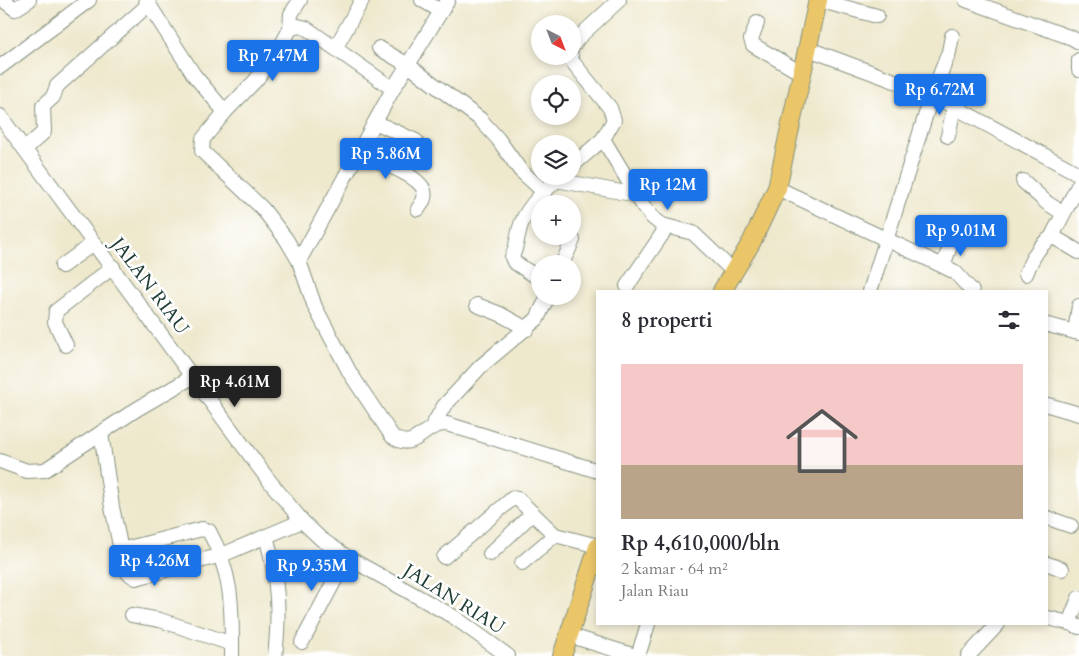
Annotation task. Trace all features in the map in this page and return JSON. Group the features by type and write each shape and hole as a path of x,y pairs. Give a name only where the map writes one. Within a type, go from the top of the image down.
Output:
{"main road":[{"path":"723,290 735,272 777,188 818,0"},
{"path":"562,656 596,553"}],"street":[{"path":"3,0 16,9 29,0"},
{"path":"0,68 89,0"},
{"path":"300,0 291,14 290,29 264,70 203,139 202,151 262,208 286,239 299,261 315,307 350,373 392,436 407,443 416,439 432,425 444,406 481,366 527,329 540,316 544,305"},
{"path":"336,47 362,0"},
{"path":"299,261 393,89 445,5 422,0"},
{"path":"581,35 619,0"},
{"path":"818,0 877,16"},
{"path":"966,0 1007,13 1079,42"},
{"path":"25,149 44,132 43,106 53,97 57,86 147,2 194,75 225,112"},
{"path":"757,23 751,39 753,45 801,73"},
{"path":"290,29 303,26 336,47 393,89"},
{"path":"870,290 932,95 949,52 952,36"},
{"path":"379,48 408,65 480,119 498,139 520,170 544,192"},
{"path":"806,48 932,95 1079,174"},
{"path":"1079,60 1079,70"},
{"path":"575,65 612,112 613,124 603,139 581,158"},
{"path":"948,136 954,107"},
{"name":"JALAN RIAU","path":"0,116 194,376 267,478 302,521 321,539 347,557 454,617 508,656"},
{"path":"376,122 416,141"},
{"path":"603,139 649,213 667,227 684,229 698,236 735,272"},
{"path":"358,153 390,166 419,182 424,190 425,197 418,209"},
{"path":"1024,181 1047,203 1063,213"},
{"path":"581,183 637,195"},
{"path":"1079,184 1054,229 1055,236 1079,252"},
{"path":"531,273 514,262 512,258 523,219 552,185"},
{"path":"777,188 955,272 971,290"},
{"path":"627,286 667,227"},
{"path":"943,266 954,238 964,232 972,234"},
{"path":"1026,274 1030,262 1042,245 1055,236"},
{"path":"62,266 94,243"},
{"path":"66,345 55,322 56,311 113,267"},
{"path":"477,305 508,317 527,329"},
{"path":"1048,325 1077,333 1079,306"},
{"path":"0,461 27,471 45,470 194,376"},
{"path":"1048,405 1079,414"},
{"path":"432,425 453,426 596,470"},
{"path":"101,433 121,550 128,573 136,578 222,555 302,521"},
{"path":"444,557 511,498 518,499 555,535 596,546"},
{"path":"490,554 532,514"},
{"path":"1048,518 1071,526"},
{"path":"121,550 204,529 209,531 222,555 229,583 232,650 160,620 132,616"},
{"path":"522,563 555,535"},
{"path":"266,536 275,569 278,593 275,656"},
{"path":"302,642 347,557"},
{"path":"1048,564 1062,569"},
{"path":"1048,618 1074,625 1079,598"},
{"path":"568,635 637,656 648,625"},
{"path":"968,656 997,625"}]}
